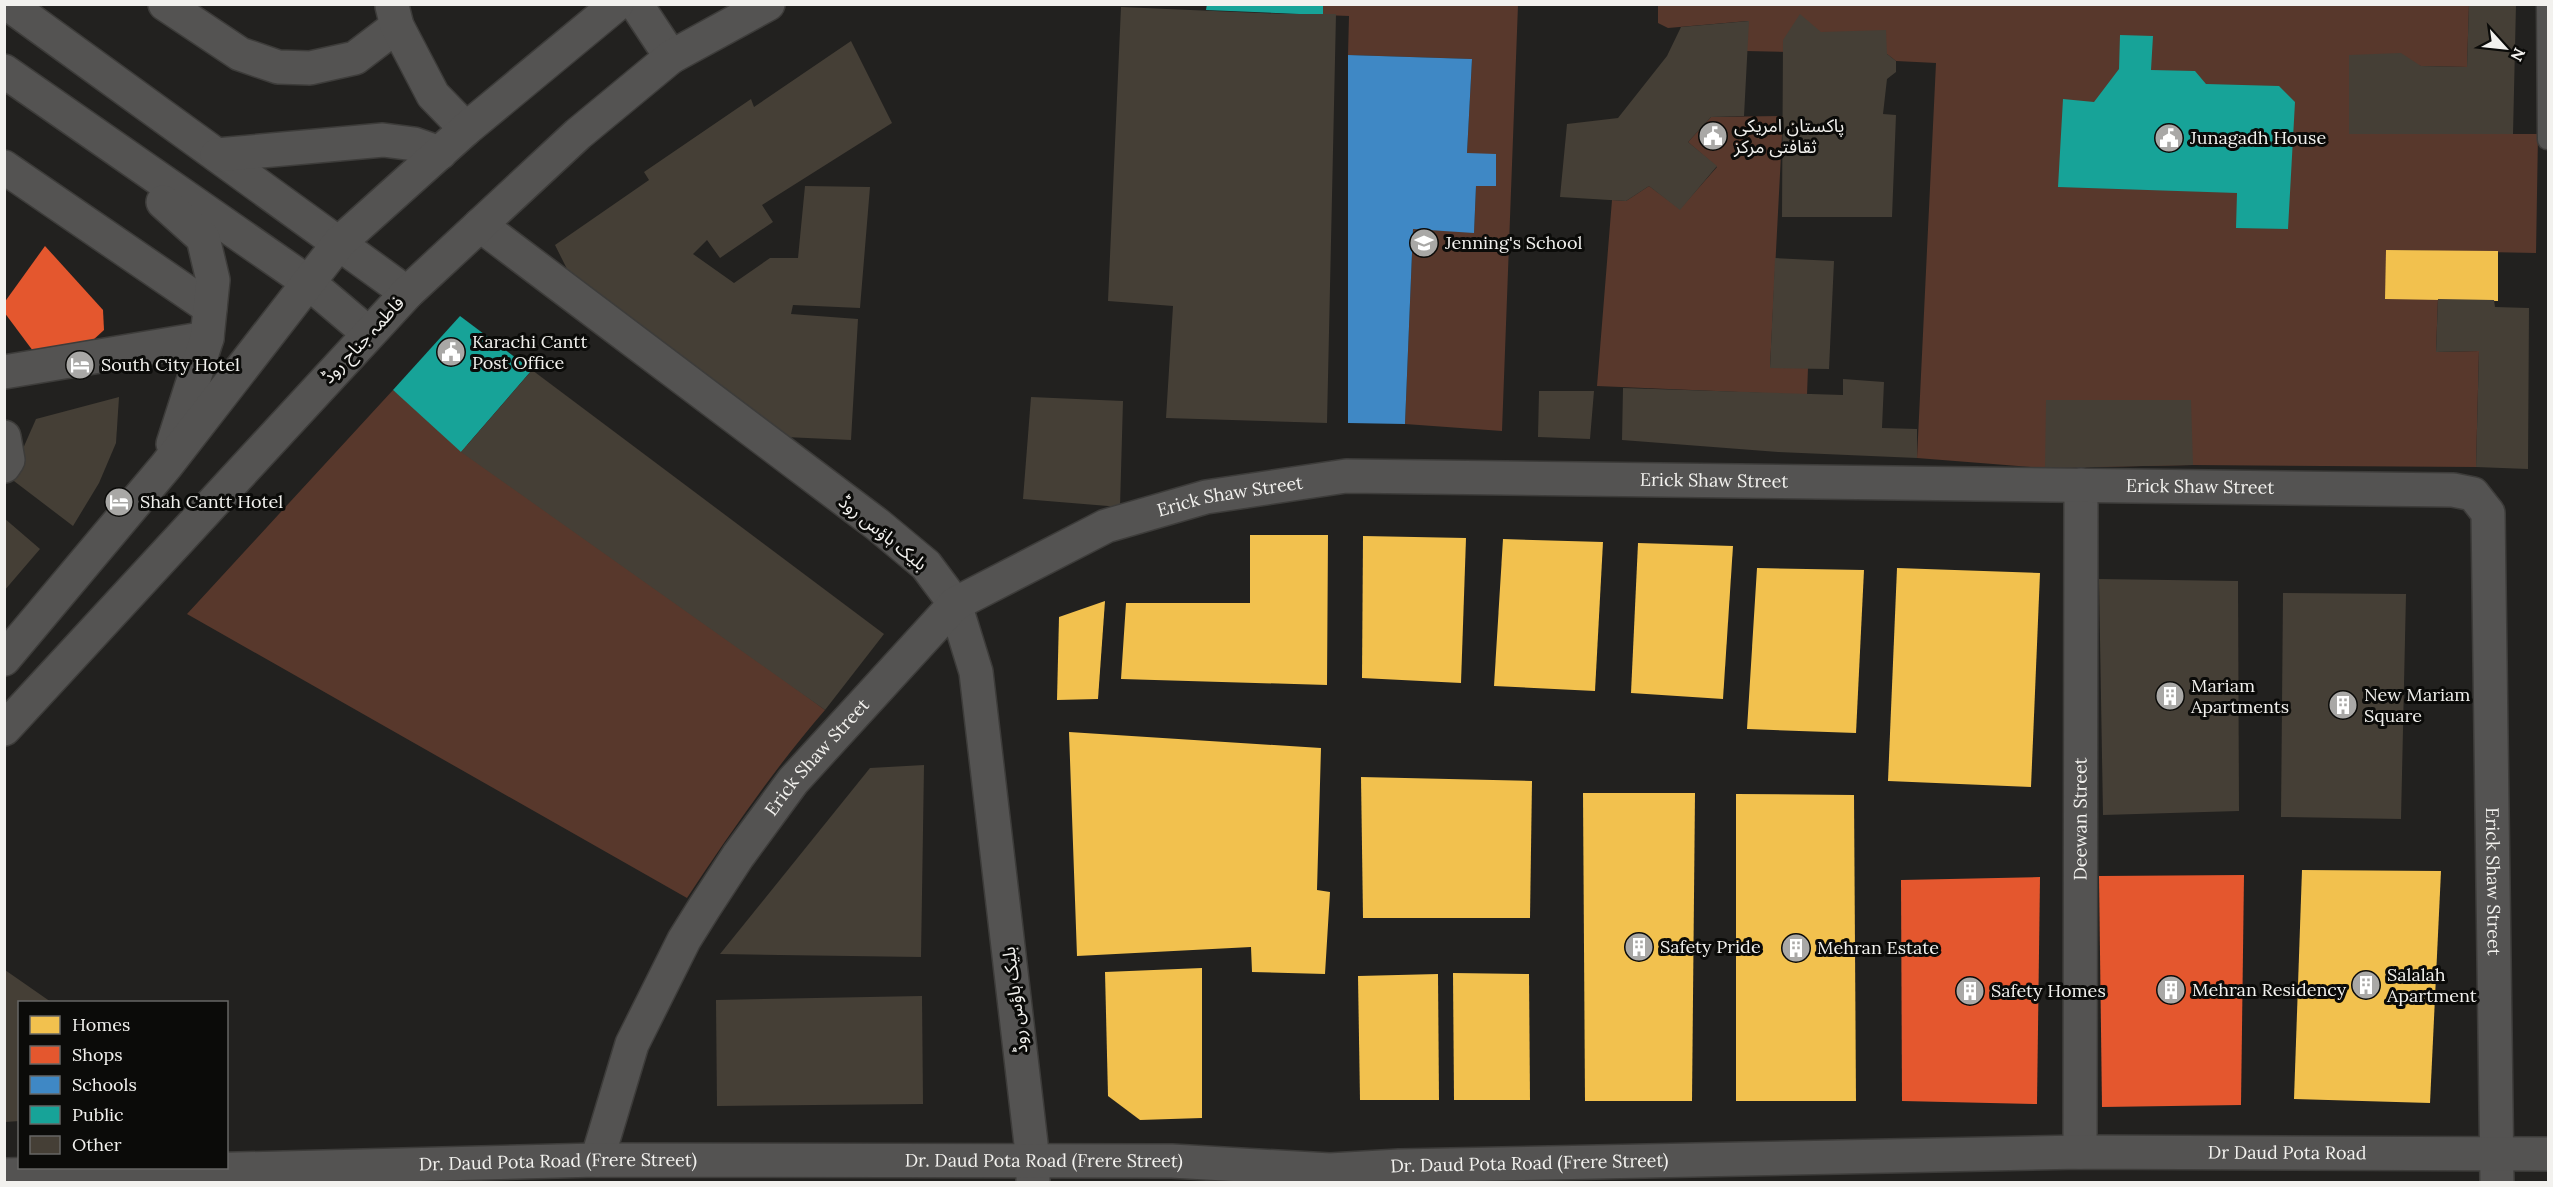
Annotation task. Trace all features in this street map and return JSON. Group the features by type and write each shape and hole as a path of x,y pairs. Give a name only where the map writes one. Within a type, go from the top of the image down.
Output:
{"main road":[{"path":"8,4 407,293"},
{"path":"165,4 240,54 278,67 310,68 355,57 394,15 433,95 465,129"},
{"path":"4,659 166,466 339,243 465,129 617,4"},
{"path":"636,4 671,57"},
{"name":"فاطمہ جناح روڈ","path":"4,729 407,293 578,134 671,57 768,4"},
{"path":"4,71 309,283 368,333"},
{"path":"56,105 203,238 213,280 208,323 166,466"},
{"path":"217,155 383,140 414,144 440,153"},
{"path":"4,167 208,323"},
{"name":"بلیک ہاؤس روڈ","path":"480,225 878,525 926,565 955,604 976,672 1033,1172"},
{"path":"4,372 208,323"},
{"path":"4,437 8,460 4,466"},
{"name":"Erick Shaw Street","path":"597,1160 632,1044 684,940 704,908 738,856 793,782 955,604 1106,526 1206,497 1346,476 2453,490 2473,494 2488,513 2496,1169"},
{"name":"Deewan Street","path":"2080,1152 2081,485"},
{"name":"Dr Daud Pota Road","path":"2080,1152 2496,1169"},
{"name":"Dr. Daud Pota Road (Frere Street)","path":"4,1175 597,1160 1033,1172 1172,1161 1399,1174 1461,1174 2080,1152"},
{"path":"2496,1169 2548,1154"}],"lane":[{"path":"2546,4 2547,140"}],"shaded area":[{"path":"1658,4 2469,5 2467,67 2421,66 2349,55 2349,134 2538,134 2536,253 2387,250 2438,299 2436,352 2479,351 2476,467 2193,465 2045,468 1917,458 1936,63 1896,61 1887,54 1746,51 1748,21 1668,28 1658,23"},
{"path":"1323,5 1518,5 1502,431 1405,424 1413,229 1474,232 1476,186 1495,186 1467,153 1472,59 1348,55 1349,16 1323,15"},
{"path":"1783,116 1770,367 1808,368 1807,395 1597,386 1612,200 1626,201 1649,186 1680,209 1717,167 1688,142 1711,117"},
{"path":"393,390 825,710 753,802 687,898 187,614"}],"building: Homes":[{"path":"2386,250 2498,251 2498,301 2385,299"},
{"path":"1250,535 1328,535 1327,685 1121,679 1126,603 1250,603"},
{"path":"1363,536 1466,538 1461,683 1362,678"},
{"path":"1503,539 1603,542 1595,691 1494,686"},
{"path":"1638,543 1733,546 1723,699 1631,693"},
{"path":"1757,568 1864,570 1856,733 1747,729"},
{"path":"1897,568 2040,573 2031,787 1888,781"},
{"path":"1105,601 1098,699 1057,700 1059,617"},
{"path":"1069,732 1321,748 1317,890 1330,892 1325,974 1252,972 1251,947 1077,956"},
{"path":"1361,777 1532,781 1530,918 1363,918"},
{"name":"Safety Pride","path":"1583,793 1695,793 1692,1101 1585,1101"},
{"name":"Mehran Estate","path":"1736,794 1854,795 1856,1101 1736,1101"},
{"name":"Salalah Apartment","path":"2302,870 2441,871 2430,1103 2294,1099"},
{"path":"1202,968 1202,1118 1140,1120 1108,1096 1105,972"},
{"path":"1453,973 1529,974 1530,1100 1454,1100"},
{"path":"1438,974 1439,1100 1360,1100 1358,976"}],"building: Shops":[{"path":"45,246 103,310 104,330 92,341 36,355 4,312 4,303"},
{"name":"Mehran Residency","path":"2244,875 2241,1105 2102,1107 2099,876"},
{"name":"Safety Homes","path":"2040,877 2037,1104 1902,1101 1901,880"}],"building: Schools":[{"path":"1348,55 1472,59 1467,153 1496,154 1496,186 1476,186 1474,233 1413,229 1405,424 1348,423"}],"building: Public":[{"path":"1207,4 1323,4 1323,15 1206,10"},
{"name":"Junagadh House","path":"2120,35 2153,36 2151,70 2195,71 2206,84 2279,86 2295,102 2288,229 2236,228 2237,193 2058,187 2063,99 2094,102 2119,69"},
{"path":"460,316 532,370 461,452 393,390"}],"building: Other":[{"path":"2469,4 2516,4 2513,134 2349,134 2349,55 2401,53 2421,66 2467,67"},
{"path":"1121,7 1336,14 1327,423 1166,418 1173,306 1108,301"},
{"path":"1800,14 1821,32 1886,30 1887,54 1896,61 1896,72 1887,79 1883,114 1896,115 1892,217 1782,217 1783,40"},
{"path":"1749,21 1744,116 1711,117 1688,142 1717,166 1680,210 1649,186 1626,201 1560,197 1567,124 1618,118 1667,56 1681,27"},
{"path":"851,41 892,123 762,205 773,222 720,258 707,240 693,254 734,283 770,258 798,258 805,186 870,187 860,308 793,305 791,314 858,319 851,440 785,437 574,283 555,245 649,180 644,172 751,99 754,107"},
{"path":"1775,258 1834,261 1829,369 1770,368"},
{"path":"2438,299 2494,300 2495,307 2529,308 2528,469 2476,467 2479,351 2436,352"},
{"path":"532,370 884,634 825,710 461,452"},
{"path":"1843,379 1884,382 1882,428 1917,429 1917,458 1778,452 1622,440 1623,388 1843,395"},
{"path":"1539,391 1594,391 1590,439 1538,437"},
{"path":"119,397 116,443 99,483 73,526 10,478 36,419"},
{"path":"1031,397 1123,401 1120,507 1023,499"},
{"path":"2046,400 2191,400 2193,465 2045,468"},
{"path":"4,518 40,549 4,591"},
{"name":"Mariam Apartments","path":"2099,579 2238,581 2239,811 2103,815"},
{"name":"New Mariam Square","path":"2283,593 2406,594 2401,819 2281,817"},
{"path":"924,765 921,957 720,954 870,768"},
{"path":"5,970 50,1001 18,1001 18,1121 5,1122"},
{"path":"922,996 923,1104 717,1106 716,1000"}],"place":[{"name":"پاکستان امریکی ثقافتی مرکز","path":"1713,136"},
{"name":"Junagadh House","path":"2169,138"},
{"name":"Jenning's School","path":"1424,243"},
{"name":"Karachi Cantt Post Office","path":"451,352"},
{"name":"South City Hotel","path":"80,365"},
{"name":"Shah Cantt Hotel","path":"119,502"},
{"name":"Mariam Apartments","path":"2170,696"},
{"name":"New Mariam Square","path":"2343,705"},
{"name":"Safety Pride","path":"1639,947"},
{"name":"Mehran Estate","path":"1796,948"},
{"name":"Salalah Apartment","path":"2366,985"},
{"name":"Mehran Residency","path":"2171,990"},
{"name":"Safety Homes","path":"1970,991"}]}
